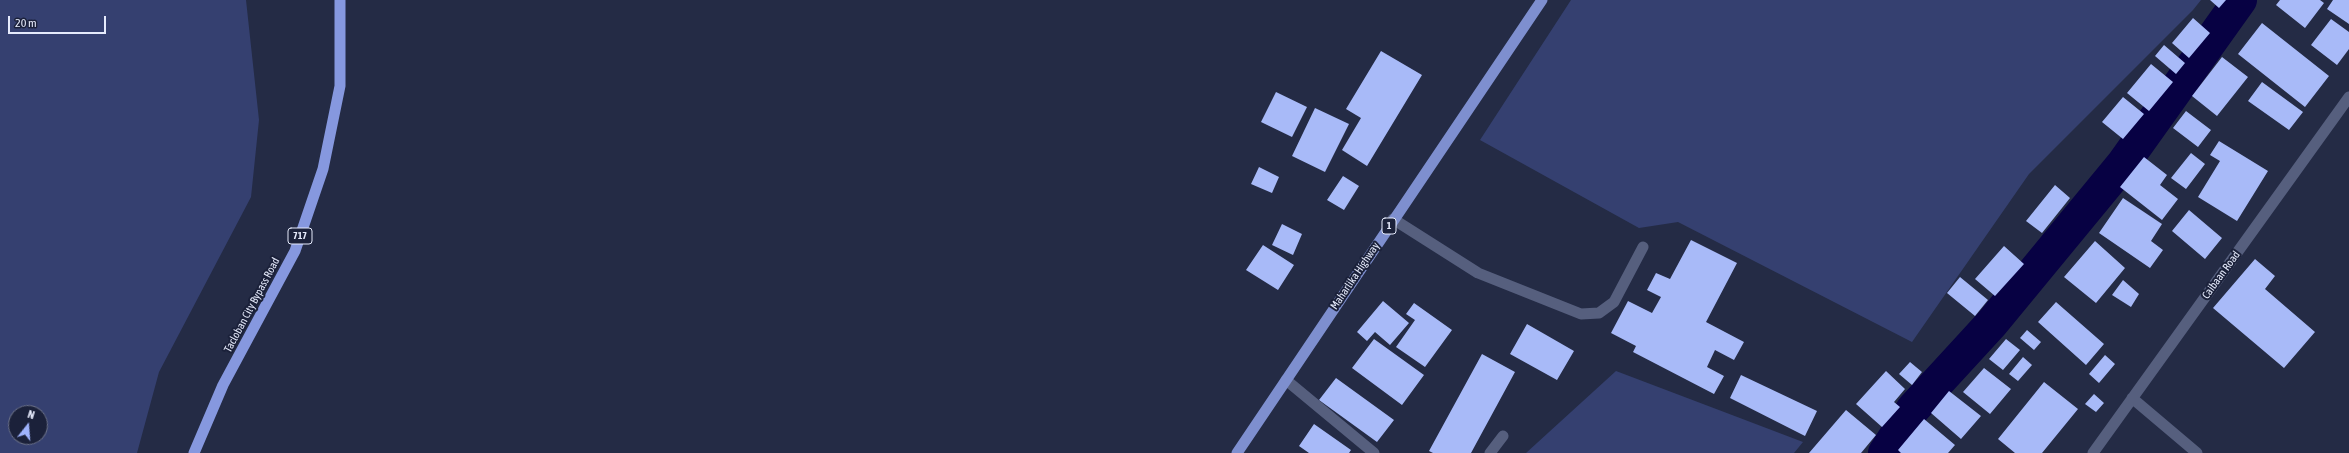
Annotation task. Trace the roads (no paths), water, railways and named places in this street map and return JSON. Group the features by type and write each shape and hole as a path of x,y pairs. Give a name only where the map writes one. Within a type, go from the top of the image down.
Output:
{"highway":[{"name":"Tacloban City Bypass Road","path":"194,453 223,384 295,251 323,169 340,86 340,0"}],"main road":[{"name":"Maharlika Highway","path":"1237,453 1393,219 1542,0"}],"street":[{"name":"Caibaan Road","path":"2093,453 2349,97"},
{"path":"1393,219 1478,273 1581,314 1599,313 1614,302 1643,246"},
{"path":"1286,380 1374,453"},
{"path":"2132,398 2197,453"},
{"path":"1490,453 1503,436"}],"waterway":[{"path":"1885,453 1913,409 1992,323 2123,164 2240,0"}]}
